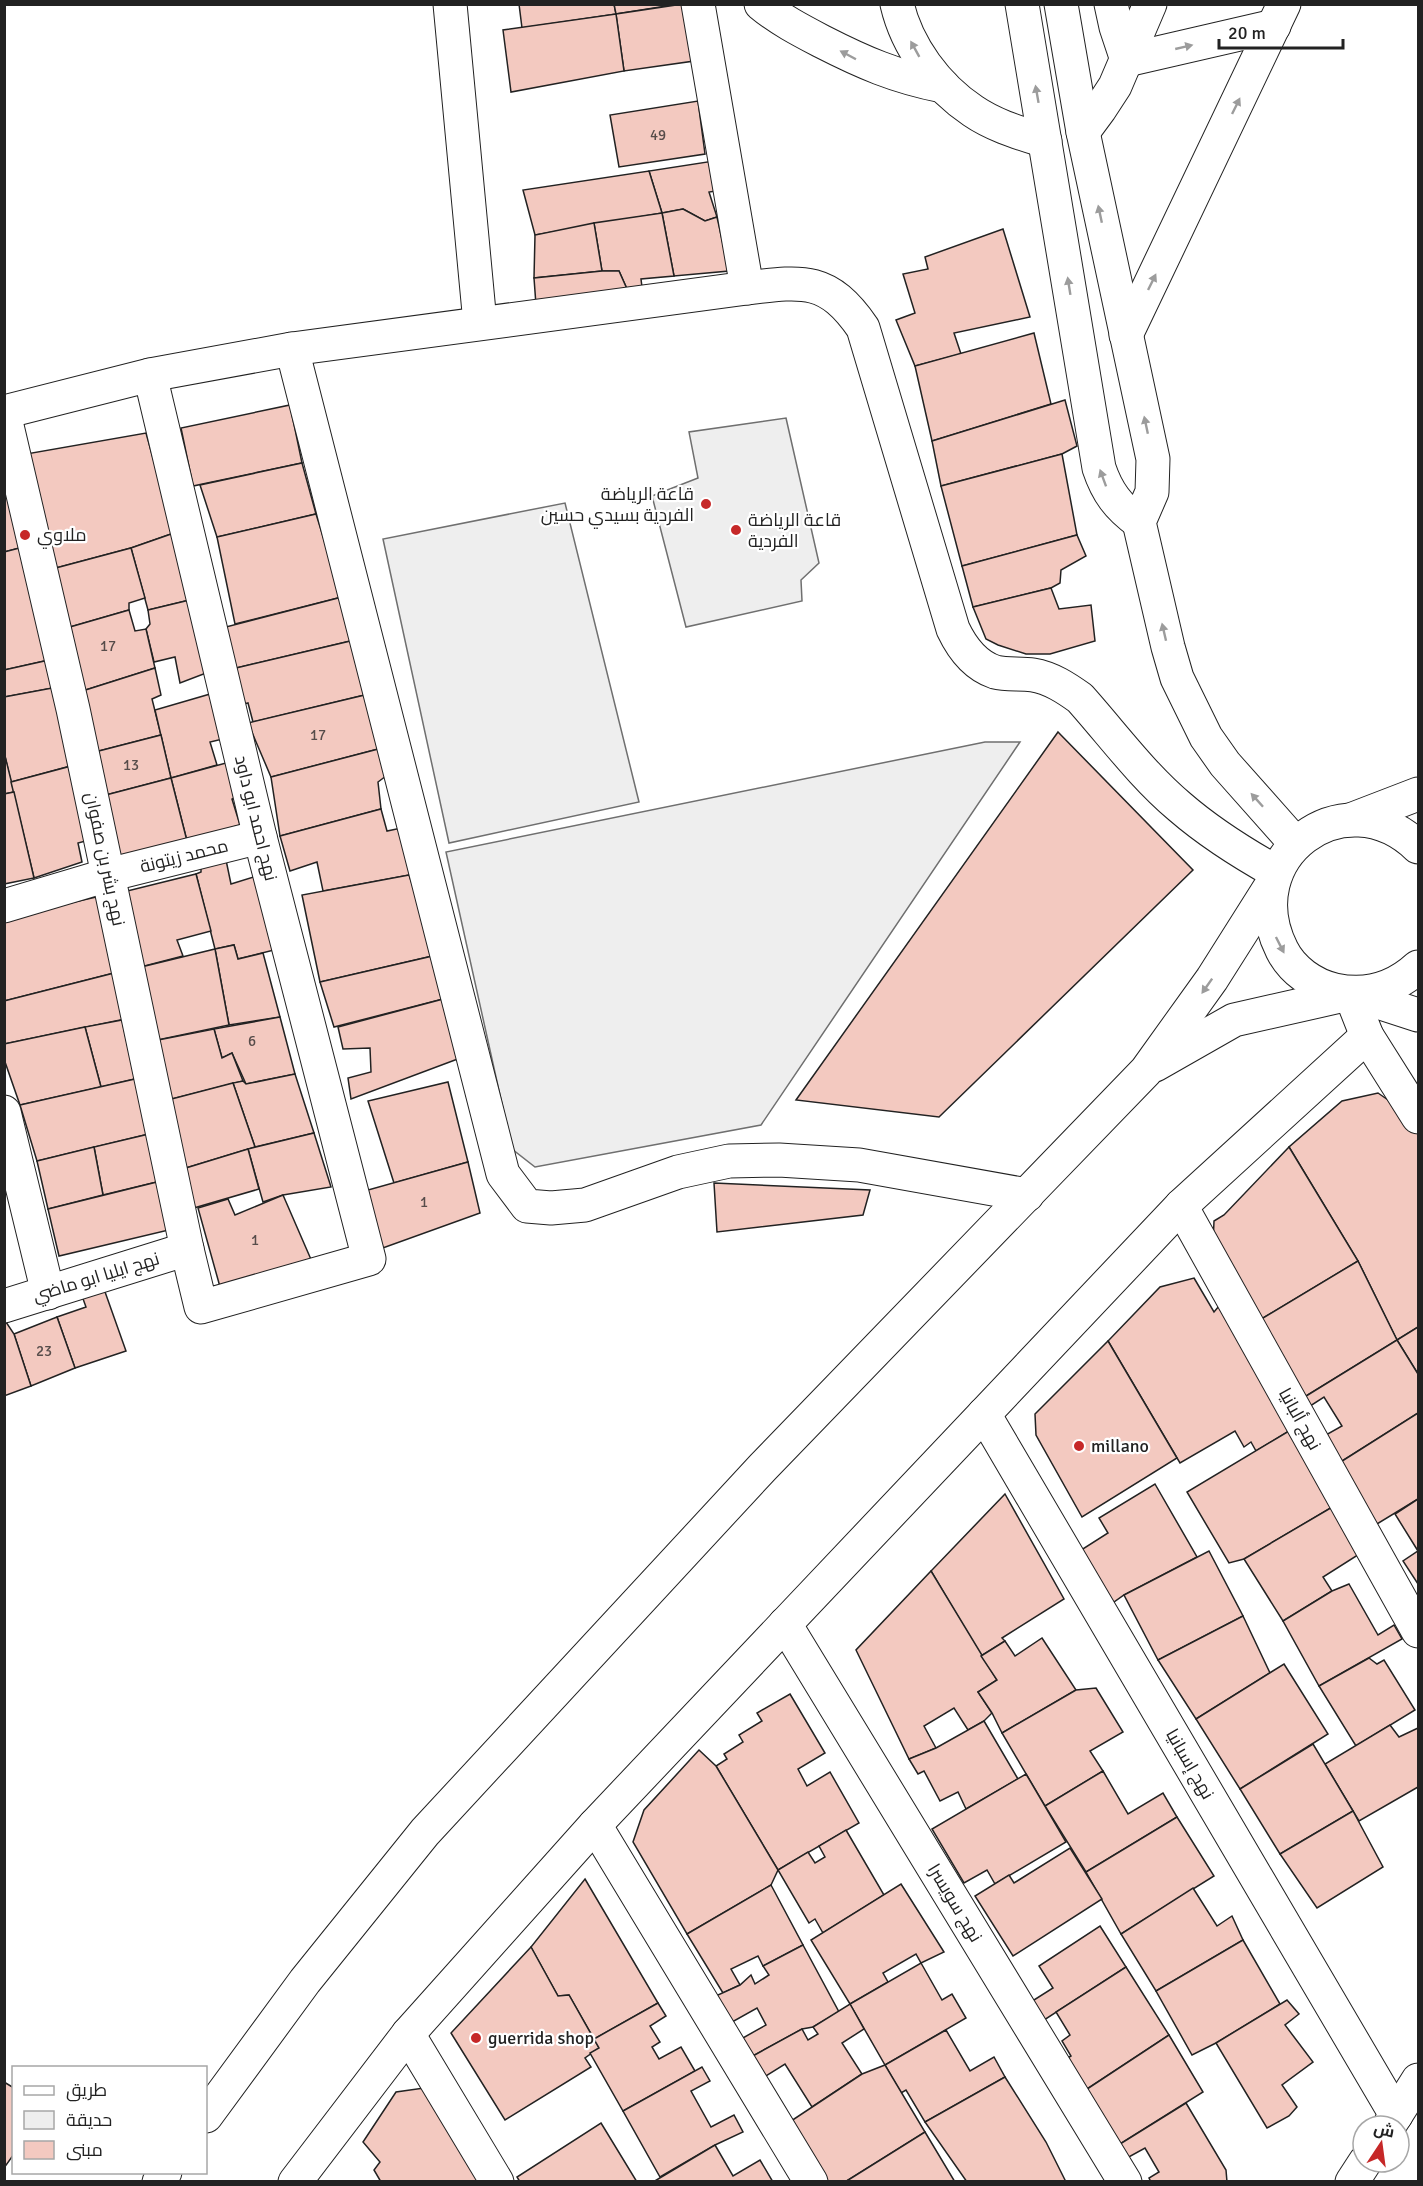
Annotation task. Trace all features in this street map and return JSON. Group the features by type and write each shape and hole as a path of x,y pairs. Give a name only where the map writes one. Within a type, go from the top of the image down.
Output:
{"main road":[{"path":"450,4 480,323"},
{"path":"698,4 747,288"},
{"path":"761,4 779,19 864,63 916,81 943,86"},
{"path":"897,4 901,23 919,57 943,86 973,111 1008,129 1045,141"},
{"path":"1022,4 1099,468 1104,485 1113,500 1139,522"},
{"path":"1111,4 1127,60"},
{"path":"1083,132 1115,86 1150,4"},
{"path":"1127,60 1279,15"},
{"path":"1126,335 1279,15"},
{"path":"1029,43 1063,20 1083,132 1153,459 1152,492 1139,522 1177,678 1206,737 1225,764 1296,844"},
{"path":"4,412 150,375 292,349 782,284 807,284 830,292 849,308 863,328 953,629 962,648 977,662 995,672 1033,675 1050,680 1080,698 1151,779 1179,807 1274,878"},
{"path":"292,349 503,1174 527,1206 551,1208 585,1205 678,1172 729,1161 779,1160 859,1165 1027,1195"},
{"name":"نهج احمد ابو داود","path":"150,375 260,837 369,1259 201,1307"},
{"name":"نهج بشر بن صفوان","path":"4,412 71,698 201,1307"},
{"path":"207,2115 305,1981 425,1832 764,1467 1146,1071 1212,979 1285,857 1296,844 1313,831 1331,823 1352,819 1419,794"},
{"path":"1352,819 1380,822 1406,835 1419,847"},
{"name":"محمد زيتونة","path":"4,906 108,875 260,837"},
{"path":"1274,878 1269,909 1274,934 1286,957 1303,975 1325,988 1350,993 1419,1015"},
{"path":"1146,1071 1234,1020 1350,993 1378,991 1405,980 1419,967"},
{"path":"1350,993 1367,1036 1419,1117"},
{"path":"295,2181 408,2034 595,1825 1181,1206 1367,1036"},
{"path":"4,1112 48,1293"},
{"name":"نهج ألبانيا","path":"1181,1206 1419,1631"},
{"name":"نهج ايليا ابو ماضي","path":"4,1306 187,1249"},
{"name":"نهج إسبانيا","path":"984,1414 1389,2114"},
{"name":"نهج سويسرا","path":"785,1624 1125,2181"},
{"path":"595,1825 811,2181"},
{"path":"408,2034 497,2181"},
{"path":"1396,2114 1419,2080"}],"green space":[{"name":"قاعة الرياضة الفردية","path":"786,418 819,563 801,580 802,601 686,627 652,496 698,478 689,432"},
{"path":"565,503 639,802 449,843 383,539"},
{"path":"985,742 1020,742 761,1125 535,1167 512,1149 446,852"}],"building":[{"path":"519,4 614,4 616,14 522,28"},
{"path":"614,4 679,4 616,14"},
{"path":"683,4 694,61 624,71 616,14"},
{"path":"616,14 624,71 511,92 503,30"},
{"path":"698,101 705,154 619,167 610,115"},
{"path":"720,160 722,190 709,192 717,217 705,221 683,209 662,213 649,171"},
{"path":"649,171 662,213 535,235 523,190"},
{"path":"683,209 705,221 717,217 729,271 674,276 662,213"},
{"path":"662,213 674,276 641,279 642,287 627,289 619,271 602,271 594,223"},
{"path":"594,223 602,271 534,278 535,235"},
{"path":"1003,229 1030,317 954,333 961,354 915,366 896,320 915,313 903,274 928,269 925,257"},
{"path":"619,271 627,289 536,305 534,278"},
{"path":"1034,333 1051,404 932,441 915,366"},
{"path":"1065,400 1077,446 1062,454 941,486 932,441"},
{"path":"290,405 302,463 193,486 181,428"},
{"path":"146,433 174,533 131,548 52,569 26,454"},
{"path":"1062,454 1077,535 962,566 941,486"},
{"path":"4,460 35,544 4,552"},
{"path":"302,463 316,514 217,537 200,485"},
{"path":"316,514 342,597 235,624 217,537"},
{"path":"174,533 198,598 148,610 131,548"},
{"path":"1077,535 1086,556 1061,570 1060,583 1051,588 973,607 962,566"},
{"path":"35,544 58,658 4,670 4,552"},
{"path":"131,548 145,598 129,603 129,610 63,629 52,569"},
{"path":"1051,588 1059,609 1091,605 1095,641 1050,654 1026,654 986,639 973,607"},
{"path":"342,597 359,639 236,668 222,628"},
{"path":"198,598 214,670 180,683 175,657 154,662 146,629 150,624 148,610"},
{"path":"129,610 135,631 146,629 155,668 76,693 63,629"},
{"path":"359,639 369,694 253,722 248,703 240,705 236,668"},
{"path":"58,658 63,686 4,697 4,670"},
{"path":"155,668 161,695 152,699 161,735 91,753 76,693"},
{"path":"63,686 78,764 11,782 4,752 4,697"},
{"path":"217,692 231,737 210,742 217,765 171,778 155,710"},
{"path":"369,694 386,747 271,777 248,723"},
{"path":"1058,732 1193,870 939,1117 796,1100"},
{"path":"161,735 171,778 102,796 91,753"},
{"path":"386,747 394,770 378,782 381,809 280,836 271,777"},
{"path":"4,752 14,792 4,794"},
{"path":"237,760 243,793 232,799 240,825 187,841 171,778"},
{"path":"75,765 93,839 78,843 82,862 34,878 11,782"},
{"path":"171,778 187,841 118,858 102,796"},
{"path":"14,792 34,878 4,884 4,794"},
{"path":"381,809 387,831 401,828 415,869 409,875 323,891 317,862 290,871 280,836"},
{"path":"226,860 231,884 257,876 282,948 238,959 234,945 215,949 196,874 201,872 201,864"},
{"path":"196,874 211,931 177,940 183,956 133,969 115,894"},
{"path":"409,875 437,955 320,982 302,895"},
{"path":"105,895 122,971 4,1001 4,918"},
{"path":"234,945 238,959 263,953 280,1017 229,1025 215,949"},
{"path":"215,949 229,1025 148,1042 133,969"},
{"path":"437,955 447,998 334,1027 320,982"},
{"path":"122,971 130,1018 4,1044 4,1001"},
{"path":"447,998 463,1057 351,1099 348,1078 371,1072 370,1048 343,1049 338,1027"},
{"path":"280,1017 295,1074 246,1084 232,1053 222,1058 214,1029"},
{"path":"122,1020 135,1079 101,1087 85,1027"},
{"path":"85,1027 101,1087 20,1105 4,1059 4,1044"},
{"path":"214,1029 222,1058 232,1053 243,1081 160,1102 148,1042"},
{"path":"295,1074 314,1133 255,1147 233,1083 243,1081 246,1084"},
{"path":"135,1079 149,1134 37,1161 20,1105"},
{"path":"448,1082 468,1162 394,1183 368,1101"},
{"path":"233,1083 255,1147 176,1171 160,1102"},
{"path":"1378,1093 1401,1109 1418,1129 1418,1327 1397,1340 1358,1261 1289,1147 1342,1101"},
{"path":"314,1133 331,1187 283,1195 263,1202 248,1149"},
{"path":"149,1134 161,1181 103,1195 94,1147"},
{"path":"94,1147 103,1195 48,1209 37,1161"},
{"path":"1289,1147 1358,1261 1258,1321 1213,1244 1214,1221 1224,1215"},
{"path":"248,1149 259,1189 187,1210 176,1171"},
{"path":"468,1162 480,1213 380,1249 368,1190"},
{"path":"161,1181 173,1229 59,1256 48,1209"},
{"path":"714,1183 870,1190 863,1215 717,1232"},
{"path":"283,1195 313,1264 222,1294 198,1208 228,1199 235,1215"},
{"path":"1358,1261 1397,1340 1298,1401 1258,1321"},
{"path":"1194,1278 1214,1312 1224,1300 1289,1431 1256,1451 1251,1442 1244,1447 1235,1431 1180,1463 1108,1341 1160,1287"},
{"path":"104,1289 126,1351 75,1368 57,1317 86,1307 82,1296"},
{"path":"57,1317 75,1368 31,1386 14,1334"},
{"path":"4,1319 14,1334 31,1386 4,1396"},
{"path":"1418,1327 1418,1374 1397,1340"},
{"path":"1397,1340 1418,1374 1418,1413 1339,1463 1324,1436 1342,1426 1324,1397 1304,1410 1298,1401"},
{"path":"1108,1341 1177,1458 1082,1517 1036,1435 1035,1414"},
{"path":"1418,1413 1418,1499 1377,1524 1339,1463"},
{"path":"1289,1431 1334,1506 1244,1559 1229,1563 1187,1492"},
{"path":"1155,1484 1197,1557 1124,1595 1107,1607 1078,1552 1108,1533 1099,1518"},
{"path":"1005,1494 1064,1599 1002,1638 1005,1641 981,1656 931,1571"},
{"path":"1418,1499 1418,1551 1395,1514"},
{"path":"1334,1506 1361,1553 1323,1577 1332,1591 1283,1621 1244,1559"},
{"path":"1209,1551 1243,1616 1158,1660 1124,1595"},
{"path":"1418,1551 1418,1584 1403,1561"},
{"path":"931,1571 997,1680 978,1692 992,1713 984,1721 968,1730 954,1708 924,1726 936,1748 909,1759 856,1650"},
{"path":"1349,1584 1378,1635 1394,1625 1402,1639 1319,1686 1283,1621 1332,1591"},
{"path":"1243,1616 1270,1673 1196,1719 1158,1660"},
{"path":"1042,1638 1076,1690 1002,1733 978,1692 997,1680 981,1656 1005,1641 1015,1656"},
{"path":"1369,1658 1377,1664 1384,1660 1415,1710 1356,1746 1319,1686"},
{"path":"1284,1664 1328,1734 1240,1789 1196,1719"},
{"path":"1096,1688 1123,1732 1090,1751 1103,1771 1045,1806 1002,1733 1076,1690"},
{"path":"790,1694 825,1753 798,1769 807,1786 830,1772 859,1823 778,1870 716,1766 727,1759 724,1754 743,1742 739,1735 762,1721 757,1713"},
{"path":"984,1721 1018,1779 966,1809 958,1792 940,1801 924,1771 918,1774 909,1759 936,1748"},
{"path":"1390,1725 1399,1737 1418,1728 1418,1787 1359,1821 1325,1764"},
{"path":"1313,1744 1353,1811 1280,1854 1240,1789"},
{"path":"699,1750 716,1766 778,1870 771,1885 687,1934 633,1842 644,1810"},
{"path":"1103,1771 1128,1814 1163,1793 1177,1817 1086,1872 1045,1806"},
{"path":"1026,1774 1066,1842 995,1884 987,1870 964,1883 932,1829"},
{"path":"1353,1811 1383,1867 1317,1908 1280,1854"},
{"path":"1177,1817 1214,1876 1121,1934 1086,1872"},
{"path":"846,1830 884,1895 823,1933 815,1919 809,1923 778,1870 808,1852 815,1863 825,1857 819,1846"},
{"path":"1070,1848 1102,1899 1013,1956 975,1896 1009,1875 1014,1883"},
{"path":"585,1879 658,2003 594,2039 569,1995 558,1996 531,1947"},
{"path":"901,1884 944,1952 921,1963 916,1954 883,1973 888,1982 850,2004 811,1940"},
{"path":"771,1885 803,1945 763,1966 758,1956 731,1969 740,1985 723,1993 687,1934"},
{"path":"1193,1888 1217,1926 1232,1916 1243,1940 1156,1991 1121,1934"},
{"path":"1100,1926 1126,1967 1038,2024 1026,2005 1053,1988 1039,1966"},
{"path":"1243,1940 1280,2004 1192,2055 1156,1991"},
{"path":"803,1945 839,2012 751,2057 741,2039 766,2025 757,2008 725,2026 709,1999 740,1985 751,1975 755,1984 769,1975 763,1966"},
{"path":"531,1947 558,1996 569,1995 599,2048 585,2058 591,2067 505,2120 451,2033"},
{"path":"921,1963 942,2000 952,1994 966,2018 885,2065 850,2004"},
{"path":"1126,1967 1169,2035 1081,2093 1060,2063 1071,2056 1062,2041 1070,2035 1056,2012"},
{"path":"1287,2000 1299,2014 1285,2025 1313,2062 1282,2085 1297,2107 1289,2116 1267,2128 1216,2043"},
{"path":"658,2003 666,2016 650,2026 660,2042 652,2047 659,2059 681,2047 695,2071 623,2111 590,2053 599,2048 594,2039"},
{"path":"850,2004 864,2029 842,2043 862,2074 812,2107 785,2064 761,2079 751,2057 802,2029 808,2040 818,2034 813,2027"},
{"path":"946,2030 970,2071 994,2057 1005,2077 925,2122 906,2090 901,2093 885,2065"},
{"path":"1169,2035 1203,2092 1120,2144 1081,2093"},
{"path":"885,2065 925,2132 845,2182 827,2182 788,2123 862,2074"},
{"path":"702,2067 710,2081 691,2091 711,2127 734,2115 743,2132 715,2145 660,2177 623,2111"},
{"path":"1005,2077 1046,2142 1066,2182 967,2182 925,2122"},
{"path":"4,2082 12,2087 12,2157 4,2168"},
{"path":"424,2088 485,2182 381,2182 374,2170 380,2162 363,2142 396,2092"},
{"path":"1186,2103 1226,2170 1227,2182 1151,2182 1149,2178 1159,2172 1145,2148 1127,2158 1120,2144"},
{"path":"601,2123 637,2182 520,2182 517,2177"},
{"path":"925,2132 955,2182 845,2182"},
{"path":"715,2145 733,2176 760,2160 773,2182 653,2182"}],"place":[{"name":"قاعة الرياضة الفردية بسيدي حسين","path":"706,504"},
{"name":"قاعة الرياضة الفردية","path":"736,530"},
{"name":"ملاوي","path":"25,535"},
{"name":"millano","path":"1079,1446"},
{"name":"guerrida shop","path":"476,2038"}]}
